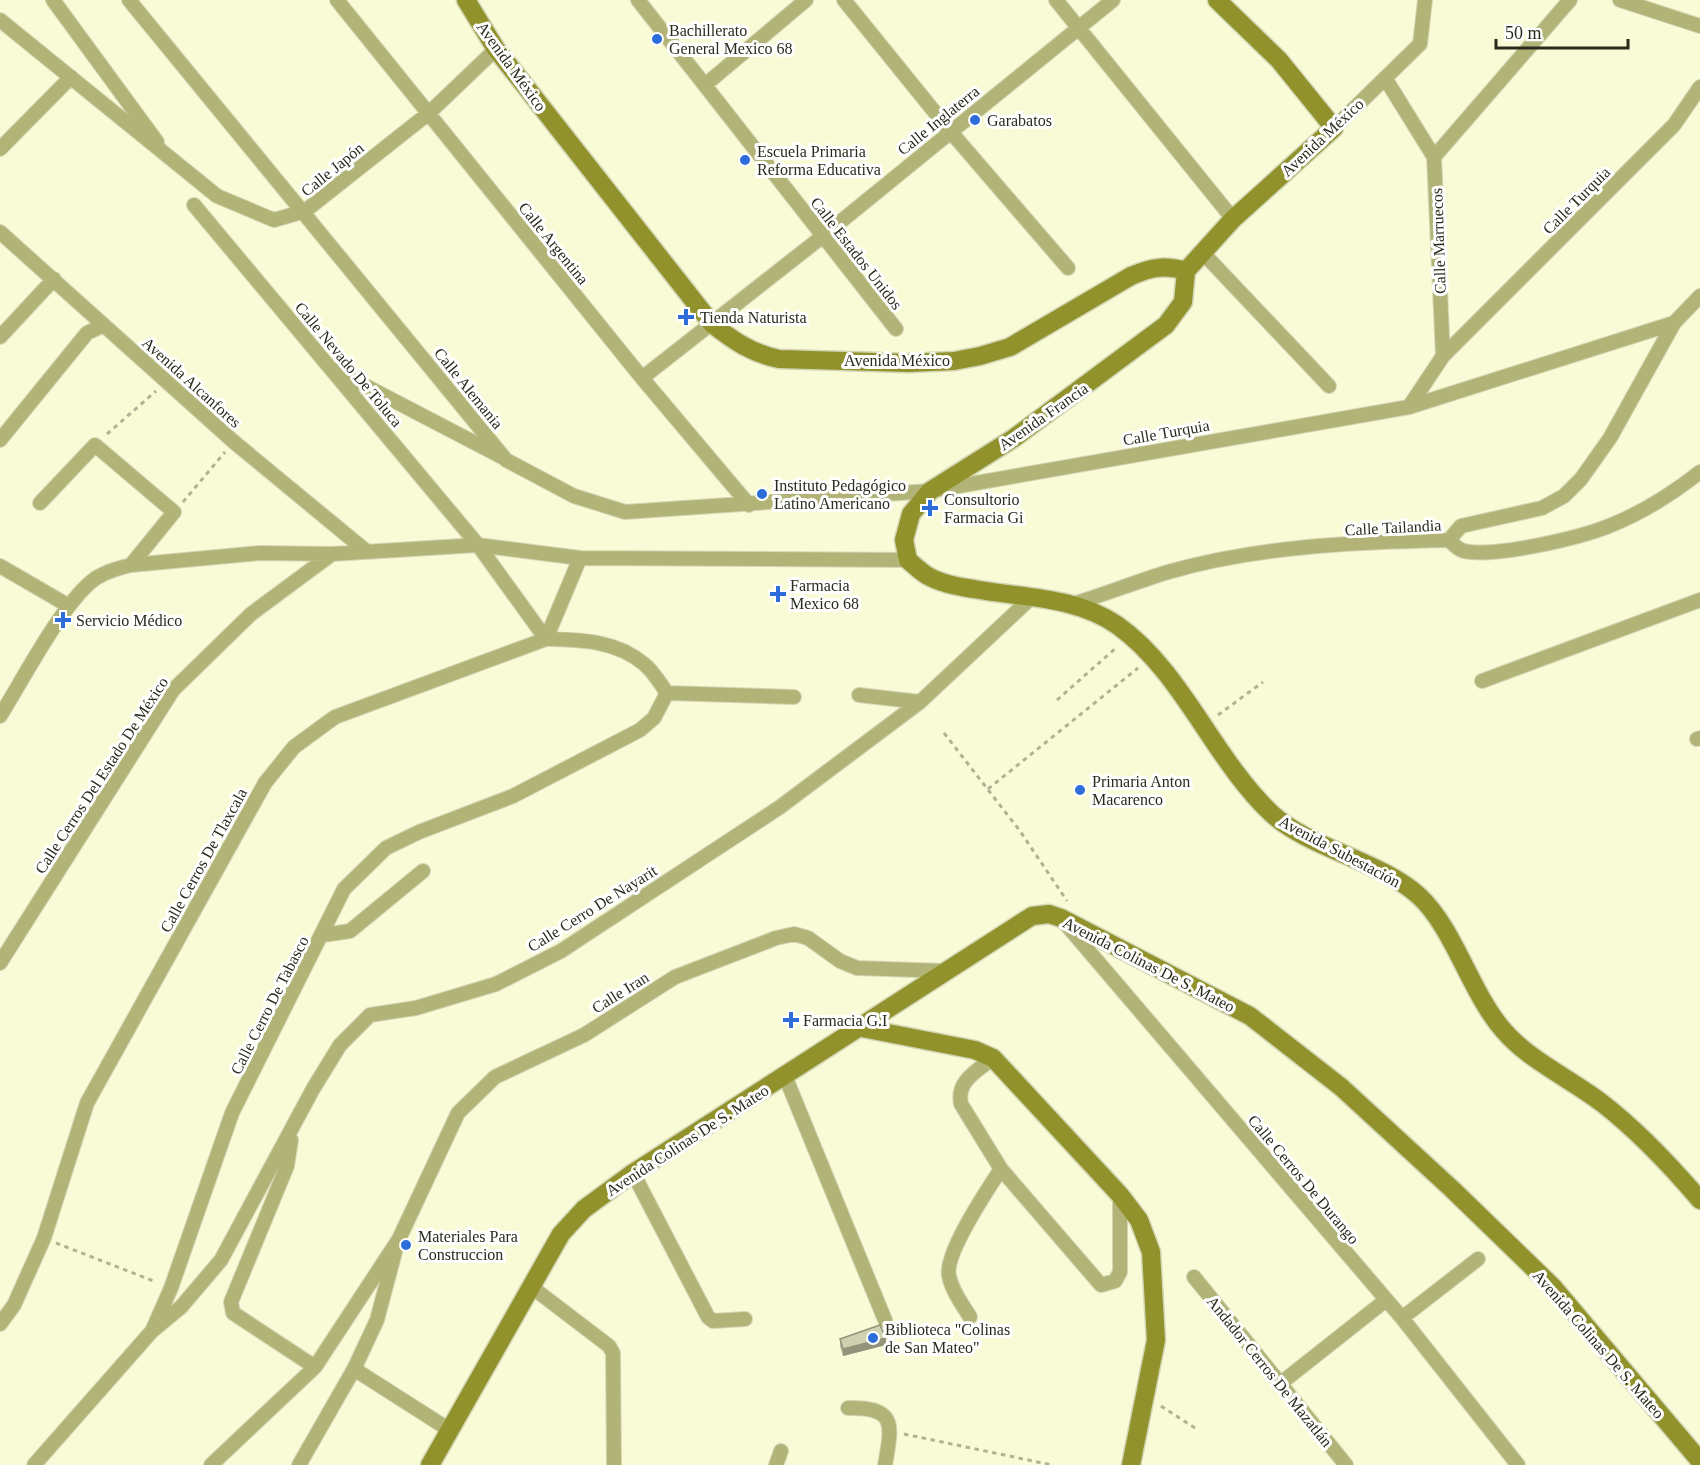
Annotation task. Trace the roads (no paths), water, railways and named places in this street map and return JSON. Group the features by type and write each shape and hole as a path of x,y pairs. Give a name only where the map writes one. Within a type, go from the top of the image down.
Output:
{"street":[{"path":"53,0 169,158"},
{"name":"Calle Alemania","path":"129,0 305,211 506,460 574,496 625,512 930,491"},
{"name":"Calle Argentina","path":"336,0 642,378 749,505"},
{"name":"Avenida México","path":"466,0 496,49 712,324 741,346 759,355 779,359 954,362 1011,347 1131,276 1151,267 1169,266 1186,272 1233,219 1334,128 1420,44 1425,0"},
{"name":"Calle Estados Unidos","path":"638,0 896,329"},
{"path":"705,85 806,0"},
{"path":"844,0 950,131 1068,268"},
{"path":"1056,0 1233,219"},
{"name":"Calle Inglaterra","path":"642,378 823,236 1113,0"},
{"path":"1217,0 1279,60 1334,128"},
{"path":"1434,157 1570,0"},
{"path":"1620,0 1700,27"},
{"path":"0,20 169,158"},
{"name":"Calle Japón","path":"169,158 217,196 274,220 305,211 429,113 496,49"},
{"path":"0,149 71,77"},
{"name":"Calle Marruecos","path":"1385,78 1434,157 1443,356"},
{"name":"Calle Turquia","path":"1443,356 1674,125 1700,87"},
{"name":"Calle Nevado De Toluca","path":"194,205 478,545 546,639"},
{"name":"Avenida Alcanfores","path":"0,232 234,442 366,551"},
{"path":"1203,253 1329,386"},
{"name":"Avenida Francia","path":"908,560 904,540 911,514 930,491 1014,438 1166,325 1183,302 1186,272"},
{"path":"0,337 54,279"},
{"path":"1449,540 1461,526 1542,508 1564,496 1581,478 1610,438 1674,323 1700,296"},
{"name":"Calle Turquia","path":"930,491 1409,407 1674,323"},
{"path":"0,440 87,333 104,325"},
{"path":"1409,407 1443,356"},
{"path":"329,366 506,460"},
{"path":"40,503 95,446 174,512 131,565"},
{"name":"Calle Tailandia","path":"1073,604 1170,572 1262,553 1389,541 1449,540 1455,547 1464,551 1487,551 1538,545 1608,527 1666,498 1700,472"},
{"path":"0,716 69,606 96,578 113,569 131,565 260,553 332,554 478,545 580,558 908,560"},
{"name":"Calle Cerros Del Estado De México","path":"0,963 173,690 250,614 332,554"},
{"path":"580,558 546,639 589,641 619,648 644,664 667,693 794,697"},
{"name":"Avenida Subestación","path":"908,560 929,577 952,586 1073,604 1093,611 1130,635 1151,657 1257,799 1274,816 1401,883 1420,897 1434,915 1504,1032 1603,1104 1676,1171 1700,1200"},
{"path":"0,566 69,606"},
{"path":"859,695 920,702 1032,597"},
{"path":"1482,681 1700,600"},
{"name":"Calle Cerros De Tlaxcala","path":"0,1324 14,1305 40,1246 87,1103 264,783 294,747 335,717 546,639"},
{"name":"Calle Cerro De Tabasco","path":"34,1465 152,1331 171,1288 232,1113 344,889 386,848 419,832 513,796 640,730 654,718 667,693"},
{"name":"Calle Cerro De Nayarit","path":"152,1331 181,1307 221,1260 292,1128 340,1045 370,1015 416,1008 496,984 561,951 780,807 920,702"},
{"path":"323,935 350,932 423,871"},
{"name":"Avenida Colinas De S. Mateo","path":"430,1465 448,1429 533,1288 561,1234 584,1209 633,1173 862,1028 945,971 1032,916 1066,913 1250,1016 1341,1087 1453,1190 1553,1287 1700,1461"},
{"name":"Calle Cerros De Durango","path":"1066,913 1401,1318 1518,1465"},
{"name":"Calle Iran","path":"399,1239 458,1113 471,1098 495,1077 584,1035 675,977 776,938 794,934 808,938 840,961 857,969 945,971"},
{"path":"862,1028 975,1050 993,1058 1120,1195 1139,1220 1151,1252 1156,1340 1147,1397 1131,1465"},
{"path":"993,1058 963,1083 959,1094 961,1104 1001,1169 1101,1285 1115,1281 1120,1272 1120,1195"},
{"path":"785,1076 885,1320"},
{"path":"292,1128 287,1166 231,1302 233,1313 315,1367"},
{"path":"970,1317 956,1295 948,1274 964,1226 1001,1169"},
{"path":"633,1173 708,1317 714,1321 745,1319"},
{"path":"211,1465 315,1367 399,1239"},
{"path":"299,1465 354,1369 377,1320 399,1239"},
{"path":"1401,1318 1478,1259"},
{"name":"Andador Cerros De Mazatlán","path":"1194,1277 1346,1465"},
{"path":"533,1288 609,1346 613,1353 614,1465"},
{"path":"1281,1383 1386,1300"},
{"path":"354,1369 448,1429"},
{"path":"848,1408 869,1408 889,1424 885,1465"},
{"path":"776,1465 781,1451"}],"place":[{"name":"Bachillerato General Mexico 68","path":"657,39"},
{"name":"Garabatos","path":"975,120"},
{"name":"Escuela Primaria Reforma Educativa","path":"745,160"},
{"name":"Tienda Naturista","path":"686,317"},
{"name":"Instituto Pedagógico Latino Americano","path":"762,494"},
{"name":"Consultorio Farmacia Gi","path":"930,508"},
{"name":"Farmacia Mexico 68","path":"778,594"},
{"name":"Servicio Médico","path":"63,620"},
{"name":"Primaria Anton Macarenco","path":"1080,790"},
{"name":"Farmacia G.I","path":"791,1020"},
{"name":"Materiales Para Construccion","path":"406,1245"},
{"name":"Biblioteca \"Colinas de San Mateo\"","path":"873,1338"}]}
